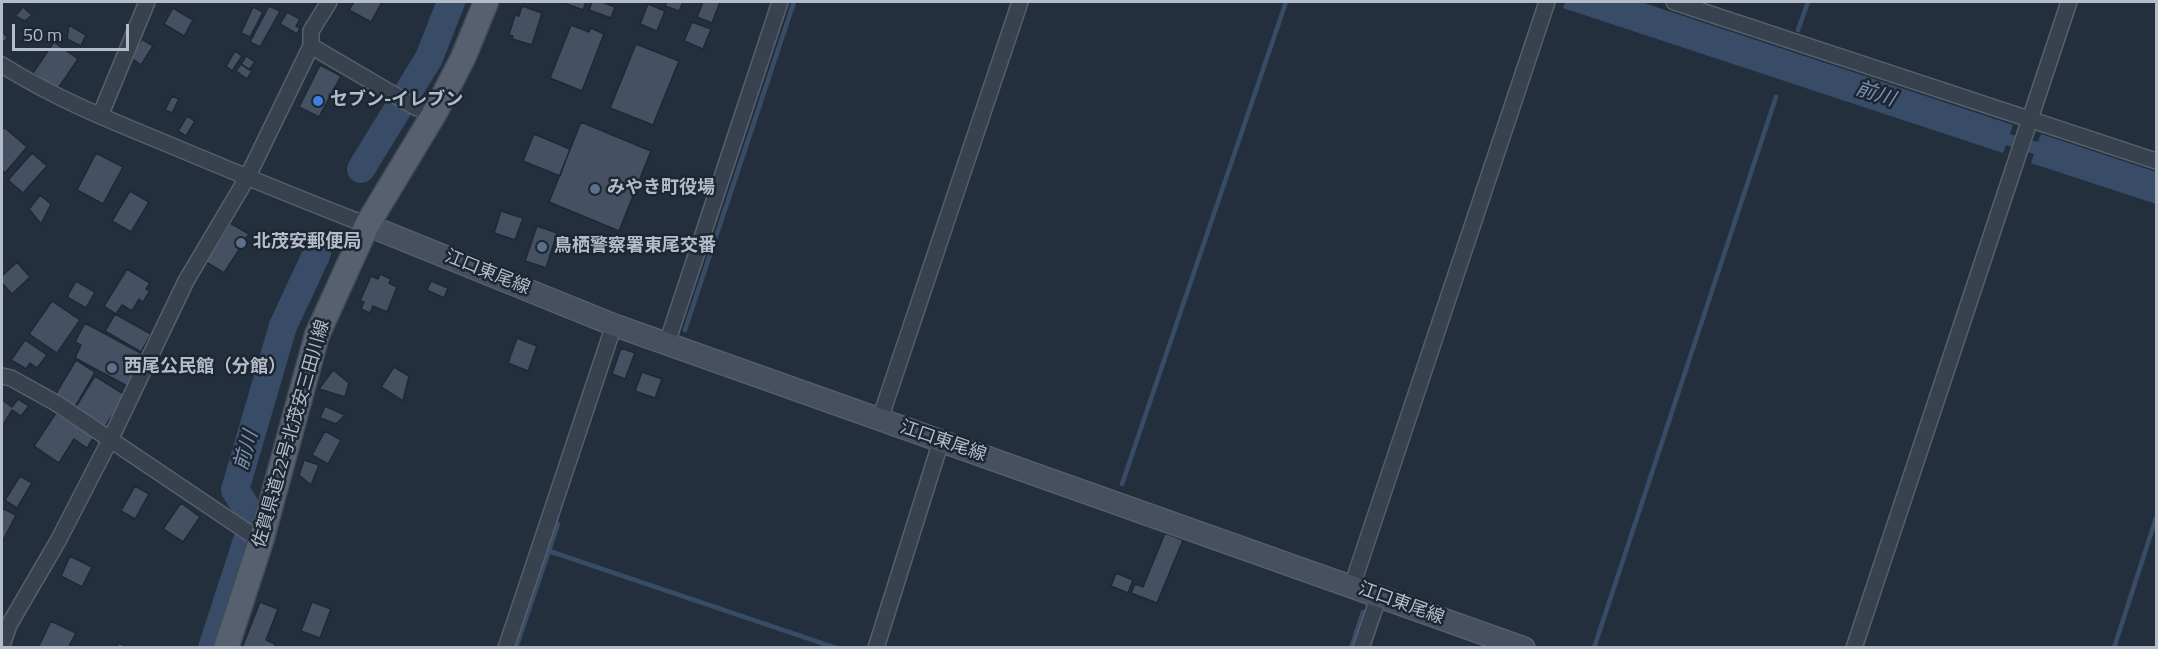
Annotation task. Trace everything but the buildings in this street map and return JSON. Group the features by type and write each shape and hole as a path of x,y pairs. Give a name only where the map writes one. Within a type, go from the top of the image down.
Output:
{"main road":[{"name":"佐賀県道22号北茂安三田川線","path":"226,648 261,541 317,334 367,225 424,110 463,58 486,2"},
{"name":"江口東尾線","path":"367,225 614,325 1524,648"}],"street":[{"path":"100,116 147,2"},
{"path":"2,645 9,625 58,542 110,440 186,281 247,178 311,46 311,31 328,2"},
{"path":"667,344 780,2"},
{"path":"880,419 1020,2"},
{"path":"1352,586 1547,2"},
{"path":"1674,2 2157,161"},
{"path":"1854,648 2069,2"},
{"path":"311,46 393,95 424,110"},
{"path":"2,65 32,84 100,116 247,178 367,225"},
{"path":"506,648 614,325"},
{"path":"2,376 11,378 56,403 261,541"},
{"path":"876,648 941,441"},
{"path":"1361,648 1379,596"}],"water":[{"path":"1565,2 1641,2 2013,125 2010,134 2038,142 2041,134 2156,172 2156,204 2031,163 2034,154 2006,145 2003,153 1563,8"}],"waterway":[{"name":"前川","path":"361,169 429,58 451,2"},
{"path":"685,330 794,2"},
{"path":"1122,484 1286,2"},
{"path":"1798,30 1808,2"},
{"path":"1594,648 1776,97"},
{"name":"前川","path":"212,648 254,519 235,490 283,326 317,253"},
{"path":"2114,648 2156,518"},
{"path":"558,524 549,551 836,648"},
{"path":"516,648 549,551"},
{"path":"1351,648 1363,612"}],"place":[{"name":"セブン-イレブン","path":"318,101"},
{"name":"みやき町役場","path":"595,189"},
{"name":"北茂安郵便局","path":"241,243"},
{"name":"鳥栖警察署東尾交番","path":"542,247"},
{"name":"西尾公民館（分館）","path":"112,368"}]}
